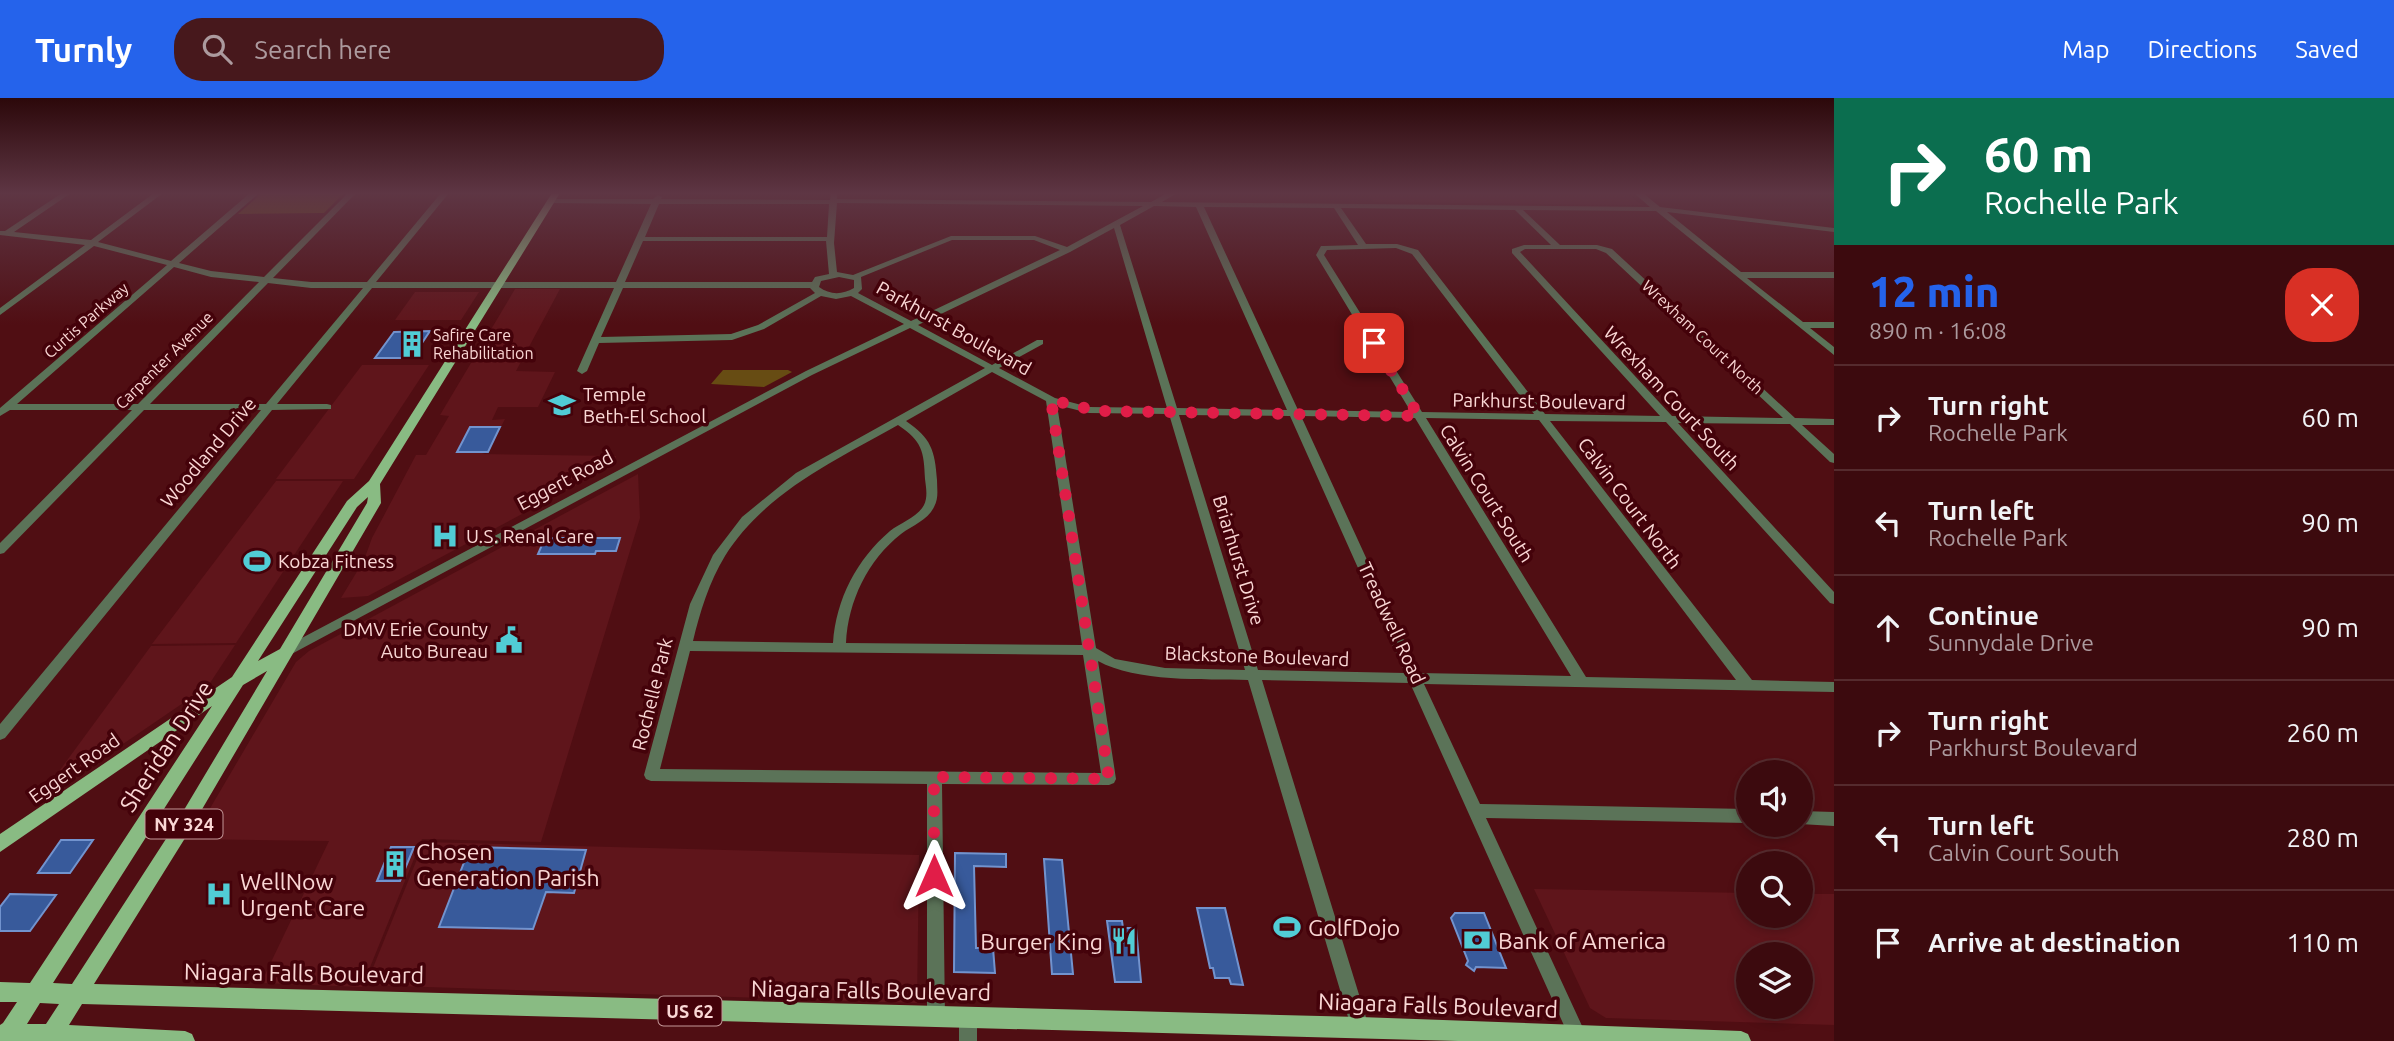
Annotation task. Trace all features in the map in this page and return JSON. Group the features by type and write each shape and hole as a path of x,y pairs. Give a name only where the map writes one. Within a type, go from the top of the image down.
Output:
{"main road":[{"name":"Sheridan Drive","path":"5,1036 37,993 352,504 374,484 529,237"},
{"name":"Sheridan Drive","path":"48,1039 79,994 374,503 374,484"},
{"name":"Eggert Road","path":"0,844 240,679 286,652"},
{"name":"Niagara Falls Boulevard","path":"0,992 1360,1027 1581,1039 1741,1041"},
{"path":"5,1036 185,1041"}],"street":[{"path":"25,237 92,243 172,265 265,281 368,286 817,289 833,296 852,293 860,286 855,277"},
{"path":"0,312 100,237"},
{"name":"Curtis Parkway","path":"2,409 204,237"},
{"name":"Carpenter Avenue","path":"0,550 308,237"},
{"name":"Woodland Drive","path":"0,734 409,237"},
{"path":"817,289 818,279 833,274 855,277 935,243 960,237"},
{"path":"1035,237 1068,250"},
{"name":"Eggert Road","path":"286,652 809,373 1094,237"},
{"name":"Briarhurst Drive","path":"1119,237 1360,1027"},
{"name":"Treadwell Road","path":"1214,237 1581,1039"},
{"path":"1357,237 1363,246"},
{"path":"1547,237 1558,247"},
{"path":"1691,237 1834,352"},
{"path":"582,371 639,239 830,239 833,274"},
{"name":"Calvin Court South","path":"1363,246 1329,246 1322,250 1320,255 1582,682"},
{"name":"Calvin Court North","path":"1363,246 1397,246 1415,252 1748,685"},
{"name":"Wrexham Court South","path":"1558,247 1524,247 1515,251 1834,600"},
{"name":"Wrexham Court North","path":"1558,247 1597,247 1613,254 1834,460"},
{"path":"1738,275 1834,275"},
{"path":"595,340 709,340 732,337 761,327 817,289"},
{"name":"Parkhurst Boulevard","path":"852,293 1051,400 1089,410 1834,422"},
{"path":"1801,325 1834,325"},
{"name":"Rochelle Park","path":"1040,341 800,475 746,520 705,579 684,646 651,775 1109,779 1088,650"},
{"path":"1051,400 1088,650"},
{"path":"2,409 327,407"},
{"path":"839,647 846,604 859,575 891,536 925,511 932,499 929,448 917,434 898,420"},
{"name":"Blackstone Boulevard","path":"684,646 1088,650 1112,663 1145,671 1834,687"},
{"path":"934,777 936,1018"},
{"path":"1478,811 1736,816"},
{"path":"1813,818 1834,819"},
{"path":"968,1019 968,1041"}],"shaded area":[{"path":"515,289 560,289 516,371 555,372 538,407 498,407 492,420 505,419 488,452 482,454 616,456 614,465 368,596 341,598 364,560 372,538 416,455 426,455 449,416 440,415"},
{"path":"415,292 479,292 461,320 395,320"},
{"path":"362,365 429,365 354,479 276,479"},
{"path":"723,370 792,372 764,387 711,384"},
{"path":"638,474 640,518 541,842 422,839 362,987 261,983 329,841 192,839 296,662 309,651"},
{"path":"276,481 343,481 236,643 152,644"},
{"path":"235,645 208,686 35,804 151,646"},
{"path":"424,842 919,855 917,1003 366,985"},
{"path":"1534,889 1736,893 1736,928 1813,928 1813,894 1834,894 1834,1025 1606,1018 1590,1008"}],"building":[{"name":"Safire Care Rehabilitation","path":"430,331 412,358 375,358 394,332"},
{"path":"470,427 500,427 488,452 457,452"},
{"path":"545,538 620,538 616,551 596,551 595,554 538,554"},
{"path":"61,840 93,840 70,873 38,873"},
{"name":"Chosen Generation Parish","path":"391,847 414,847 400,881 377,881"},
{"path":"470,847 586,850 574,893 546,892 533,929 439,927"},
{"path":"955,853 1006,854 1006,867 974,866 976,948 993,948 995,973 954,972"},
{"path":"1044,859 1062,860 1073,974 1052,974"},
{"path":"10,894 56,895 30,931 0,931 0,907"},
{"path":"1197,908 1225,908 1243,985 1231,984 1229,978 1215,978 1213,968 1210,968"},
{"name":"Bank of America","path":"1455,913 1484,913 1506,968 1476,967 1474,971 1466,965 1468,961 1451,918"},
{"name":"Burger King","path":"1107,921 1122,921 1123,928 1136,928 1141,982 1115,982"}],"place":[{"name":"Safire Care Rehabilitation","path":"412,344"},
{"name":"Temple Beth-El School","path":"562,405"},
{"name":"U.S. Renal Care","path":"445,536"},
{"name":"Kobza Fitness","path":"257,561"},
{"name":"DMV Erie County Auto Bureau","path":"509,640"},
{"name":"Chosen Generation Parish","path":"395,864"},
{"name":"WellNow Urgent Care","path":"219,894"},
{"name":"GolfDojo","path":"1287,927"},
{"name":"Bank of America","path":"1477,940"},
{"name":"Burger King","path":"1124,941"}],"route":[{"path":"934,876 934,777 1109,779 1051,400 1063,405 1098,411 1419,416 1374,343"}]}
